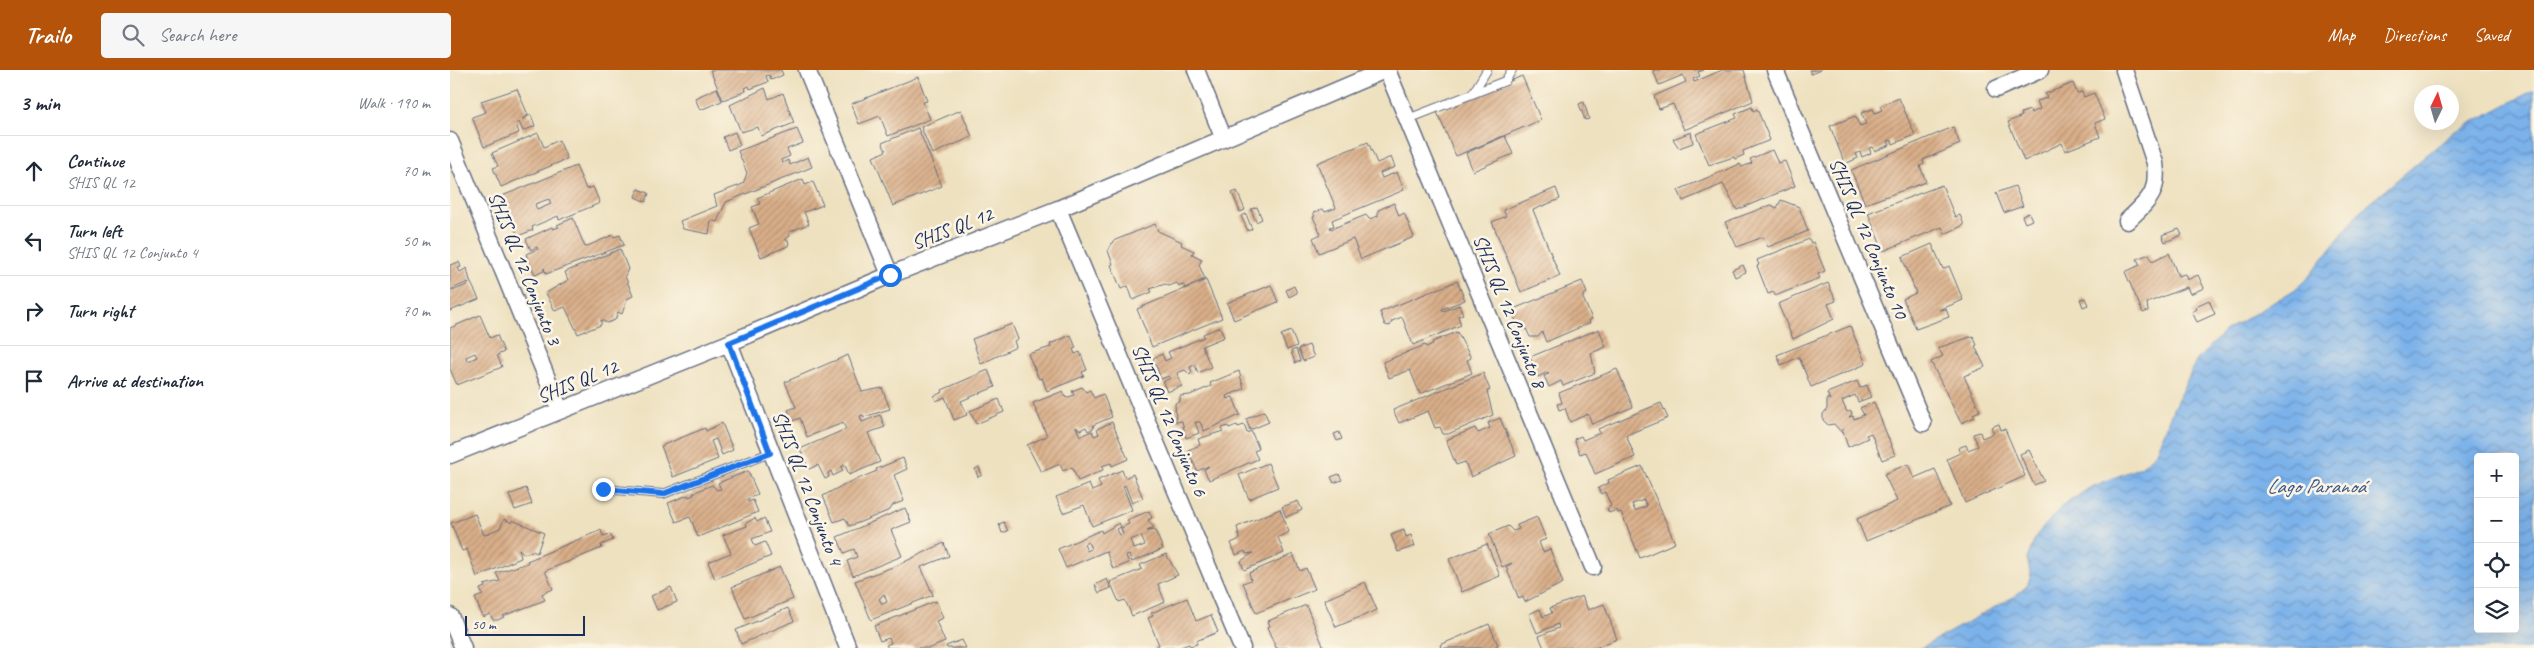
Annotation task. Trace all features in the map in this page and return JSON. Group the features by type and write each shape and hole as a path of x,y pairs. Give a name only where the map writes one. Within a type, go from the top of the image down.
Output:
{"street":[{"path":"807,70 890,275"},
{"path":"1196,70 1223,137"},
{"name":"SHIS QL 12","path":"450,455 729,343 890,275 1058,209 1223,137 1386,70"},
{"name":"SHIS QL 12 Conjunto 8","path":"1386,70 1593,567"},
{"name":"SHIS QL 12 Conjunto 10","path":"1775,70 1923,423"},
{"path":"1996,89 2040,70"},
{"path":"2124,70 2155,163 2157,178 2156,190 2145,204 2127,221"},
{"name":"SHIS QL 12 Conjunto 3","path":"450,142 560,410"},
{"name":"SHIS QL 12 Conjunto 6","path":"1058,209 1242,648"},
{"name":"SHIS QL 12 Conjunto 4","path":"729,343 770,453 848,648"},
{"path":"450,616 463,648"}],"lane":[{"path":"1473,94 1487,70"},
{"path":"1408,119 1505,81 1512,74 1512,70"},
{"path":"603,489 663,494 770,453"}],"water":[{"name":"Lago Paranoá","path":"2534,90 2534,648 1921,648 2015,596 2027,586 2031,576 2027,559 2036,536 2061,507 2091,487 2141,467 2155,454 2173,409 2197,360 2224,332 2294,290 2307,279 2360,211 2454,132"}],"building":[{"path":"710,70 781,70 783,75 771,80 769,75 766,76 768,82 750,89 749,86 745,88 746,91 723,100"},
{"path":"1653,70 1704,70 1698,72 1700,76 1693,79 1694,82 1722,70 1744,70 1753,101 1684,130 1673,104 1659,109 1654,96 1686,82 1683,75 1659,85"},
{"path":"1809,70 1821,70 1811,74"},
{"path":"1522,76 1541,120 1456,156 1437,112"},
{"path":"918,77 927,101 923,102 930,119 888,136 880,116 859,124 851,104"},
{"path":"2073,83 2077,93 2082,92 2084,97 2094,93 2105,119 2095,123 2100,137 2065,151 2062,143 2024,161 2008,122 2022,116 2021,113 2030,110 2031,113 2040,109 2037,101 2047,98 2045,94"},
{"path":"717,88 722,101 700,110 695,98"},
{"path":"765,88 769,99 783,93 794,123 761,136 758,127 741,132 730,105"},
{"path":"517,89 528,115 522,119 531,115 535,126 523,131 519,122 516,124 519,133 484,147 472,117 486,112 481,101"},
{"path":"1899,98 1915,135 1893,144 1891,140 1888,141 1890,145 1875,151 1873,147 1869,148 1871,153 1862,157 1860,152 1856,154 1858,158 1845,164 1830,126 1855,116 1860,126 1866,124 1861,113 1873,109 1875,113 1882,110 1880,106"},
{"path":"1584,102 1589,119 1585,120 1579,104"},
{"path":"1752,107 1753,111 1757,109 1770,140 1743,151 1744,155 1735,159 1734,157 1709,165 1696,134 1737,118 1735,114"},
{"path":"961,110 972,137 932,154 921,127"},
{"path":"1953,127 1960,144 1923,160 1924,164 1920,166 1926,182 1865,204 1851,170"},
{"path":"918,128 942,186 893,206 873,157 886,151 882,143"},
{"path":"797,129 803,143 787,149 790,156 781,160 782,163 788,160 790,165 808,157 812,167 726,202 717,222 711,220 709,234 683,229 680,221 717,206 714,195 743,184 747,173 738,151"},
{"path":"735,132 740,145 728,150 723,137"},
{"path":"1691,132 1693,143 1679,148 1673,139"},
{"path":"538,133 544,147 559,140 567,159 501,187 493,168 498,166 492,153"},
{"path":"1505,136 1513,154 1473,171 1466,153"},
{"path":"1368,142 1377,163 1391,157 1395,167 1380,173 1382,178 1397,172 1404,190 1332,220 1334,226 1330,227 1331,229 1366,215 1369,219 1378,216 1378,210 1394,203 1399,216 1404,213 1414,237 1361,259 1353,239 1319,253 1313,238 1321,234 1313,213 1323,209 1325,212 1336,208 1317,163"},
{"path":"1772,150 1778,163 1785,161 1795,186 1737,210 1723,184 1683,201 1678,190 1740,164 1742,167 1752,163 1750,159"},
{"path":"576,166 586,189 593,187 600,203 559,220 558,216 532,227 533,230 518,236 502,196","holes":["549,199 551,204 537,210 535,204"]},
{"path":"803,179 805,185 813,182 823,205 804,212 809,224 789,232 790,236 785,239 789,242 788,246 761,257 749,228 759,224 752,207 760,204 757,198"},
{"path":"1942,185 1955,217 1960,215 1964,225 1945,234 1942,227 1883,251 1868,213"},
{"path":"2015,186 2023,206 2004,213 1996,193"},
{"path":"1556,188 1560,199 1533,210 1560,276 1521,292 1492,222 1506,216 1503,210"},
{"path":"638,189 649,193 646,202 635,197"},
{"path":"1237,191 1245,210 1240,212 1232,193"},
{"path":"1781,200 1799,207 1808,231 1768,247 1763,237 1737,247 1725,222 1771,205 1777,208"},
{"path":"1257,207 1262,219 1256,222 1251,209"},
{"path":"2029,213 2032,220 2025,223 2022,216"},
{"path":"1246,214 1252,229 1248,231 1241,216"},
{"path":"573,218 585,247 613,235 614,237 620,235 624,245 546,274 544,268 544,271 535,275 526,254 538,249 537,247 531,250 526,239 552,227 553,229 559,227 557,225"},
{"path":"1155,224 1158,231 1182,242 1181,245 1194,251 1192,254 1202,259 1199,265 1205,279 1185,288 1184,285 1179,286 1177,283 1169,286 1165,284 1150,289 1152,292 1133,300 1128,286 1121,289 1111,265 1113,264 1108,251 1113,241"},
{"path":"2179,229 2182,235 2165,242 2162,235"},
{"path":"1809,239 1811,243 1813,242 1825,271 1818,274 1820,278 1775,296 1774,292 1768,294 1757,266 1759,265 1757,260"},
{"path":"1932,244 1943,269 1949,266 1963,300 1939,310 1946,309 1949,317 1916,329 1903,299 1916,293 1902,257"},
{"path":"620,249 628,269 625,276 633,296 627,299 622,314 618,312 615,320 607,323 601,320 601,325 578,334 565,307 555,311 546,293 568,280 565,272"},
{"path":"2169,253 2178,276 2185,274 2187,280 2198,275 2204,288 2190,294 2187,287 2147,303 2148,311 2143,313 2125,272 2140,265 2137,259 2149,254 2152,261"},
{"path":"459,262 461,267 458,268 460,272 467,268 470,281 479,299 450,311 450,292 469,284 468,282 450,290 450,265"},
{"path":"1743,265 1746,272 1735,277 1732,270"},
{"path":"1206,280 1222,318 1152,347 1137,309"},
{"path":"1457,281 1465,300 1442,309 1443,311 1459,305 1463,314 1458,316 1461,325 1413,345 1402,317 1392,321 1390,326 1385,325 1380,312"},
{"path":"1582,281 1587,293 1583,295 1583,298 1592,319 1589,320 1590,323 1546,342 1542,332 1538,337 1530,337 1524,324 1518,326 1511,310"},
{"path":"1828,283 1836,301 1828,304 1834,319 1793,339 1778,304"},
{"path":"1271,285 1278,302 1234,320 1227,303"},
{"path":"1294,286 1297,293 1289,297 1286,290"},
{"path":"2085,298 2088,305 2083,307 2080,299"},
{"path":"2209,300 2215,314 2197,322 2192,312 2197,309 2196,306"},
{"path":"480,315 490,338 497,335 504,352 497,355 502,367 457,385 450,369 450,328","holes":["475,353 477,357 468,361 466,357"]},
{"path":"1012,324 1018,339 1014,341 1016,347 981,364 972,339"},
{"path":"1850,326 1866,364 1811,387 1799,357 1781,365 1777,355"},
{"path":"1220,327 1224,337 1202,346 1211,367 1198,373 1195,365 1190,367 1192,372 1190,375 1185,370 1177,373 1182,386 1167,392 1163,382 1170,378 1169,376 1161,379 1153,358 1162,354 1165,361 1171,358 1168,352 1204,337 1203,334"},
{"path":"1599,329 1606,347 1591,353 1595,373 1563,386 1561,381 1549,387 1544,376 1549,374 1548,372 1538,377 1530,357"},
{"path":"1291,331 1297,346 1287,350 1281,335"},
{"path":"1457,332 1471,358 1467,360 1472,373 1420,394 1410,370 1389,378 1383,362 1425,345 1426,347 1433,344 1432,342"},
{"path":"1071,335 1076,348 1073,349 1075,354 1080,352 1087,370 1082,372 1084,376 1047,391 1042,378 1039,379 1028,354 1051,347 1050,344"},
{"path":"1973,336 1977,345 1975,346 1985,367 1964,376 1980,411 1973,414 1975,417 1961,423 1931,362 1943,356 1938,348"},
{"path":"1309,345 1314,357 1303,361 1298,349"},
{"path":"1296,349 1300,361 1295,363 1291,351"},
{"path":"848,355 862,392 882,388 890,409 864,417 863,415 860,416 862,422 880,415 885,427 868,433 880,462 849,475 845,465 841,467 843,471 833,476 831,471 828,473 829,477 825,479 818,465 809,469 800,449 846,429 843,423 807,437 800,418 792,421 788,410 796,407 785,382"},
{"path":"1617,369 1633,407 1592,424 1588,414 1570,422 1565,408 1559,410 1557,404 1562,403 1559,393"},
{"path":"988,370 995,387 961,401 967,415 954,420 945,397 936,401 934,396 943,392 942,390"},
{"path":"1239,371 1244,389 1226,396 1227,399 1233,397 1240,415 1204,431 1200,422 1195,422 1199,433 1186,438 1182,421 1176,422 1175,403 1180,402 1180,396 1190,395 1211,386 1210,383"},
{"path":"1483,373 1490,390 1487,391 1493,415 1448,434 1443,434 1440,427 1435,428 1428,411 1399,423 1393,410"},
{"path":"1857,381 1860,388 1867,385 1871,397 1858,402 1855,395 1842,401 1847,412 1851,411 1852,414 1849,417 1853,416 1854,419 1864,415 1860,408 1874,402 1895,455 1882,460 1871,433 1866,435 1868,438 1848,447 1842,429 1842,433 1834,424 1828,425 1823,420 1823,414 1827,409 1827,398 1830,400 1827,393"},
{"path":"1082,387 1086,392 1090,390 1094,398 1103,394 1112,417 1093,425 1094,428 1088,431 1086,427 1080,430 1076,427 1080,436 1092,431 1094,436 1099,434 1097,429 1112,422 1128,459 1112,466 1111,463 1102,466 1103,470 1078,481 1072,467 1063,471 1060,464 1041,472 1027,445 1047,436 1033,403 1063,391 1066,398 1074,395 1072,391"},
{"path":"999,399 1004,412 976,424 970,411"},
{"path":"1661,403 1668,418 1626,435 1635,457 1595,474 1586,452 1580,454 1574,439 1581,436 1583,440 1600,433 1598,429"},
{"path":"1264,411 1269,422 1250,430 1246,419"},
{"path":"1500,418 1516,456 1471,477 1465,462 1456,465 1446,440 1475,428 1478,433 1490,428 1488,423"},
{"path":"722,423 733,450 722,455 716,439 711,441 718,459 673,477 661,446 705,428 706,431"},
{"path":"1999,424 2001,430 2005,429 2025,476 1965,503 1947,459 1960,453 1958,448 1966,445 1968,450 1978,446 1973,434 1980,432 1982,438 1994,433 1991,427"},
{"path":"1237,425 1238,427 1244,425 1247,433 1251,431 1259,449 1254,451 1258,459 1209,480 1204,470 1209,466 1197,471 1188,450 1200,445 1198,439 1223,431 1222,428"},
{"path":"1339,432 1342,439 1337,441 1334,434"},
{"path":"2029,450 2044,481 2034,485 2020,454"},
{"path":"903,458 907,469 894,475 904,501 893,505 890,510 849,526 845,518 834,522 823,496 843,485 877,471 876,469"},
{"path":"1268,463 1278,487 1249,499 1239,475"},
{"path":"1908,464 1914,478 1935,469 1950,506 1866,541 1857,519 1897,501 1884,474"},
{"path":"1642,466 1675,543 1640,558 1621,512 1618,513 1617,510 1609,513 1607,509 1611,506 1605,492 1601,494 1598,488 1609,483 1608,480","holes":["1644,500 1647,506 1635,511 1632,504"]},
{"path":"979,467 982,475 978,477 975,469"},
{"path":"1122,470 1125,478 1133,474 1143,498 1132,503 1125,485 1123,486 1132,510 1092,526 1084,505 1063,513 1056,497 1089,484 1092,491 1101,487 1098,480"},
{"path":"748,471 758,494 747,499 748,502 753,500 758,512 698,537 690,517 676,522 668,503 688,495 689,497 694,495 693,493 712,485 717,490 721,489 718,483"},
{"path":"1339,474 1342,480 1334,483 1331,477"},
{"path":"526,488 532,504 515,510 509,495"},
{"path":"1298,501 1302,510 1286,517 1282,507"},
{"path":"905,508 911,522 891,530 902,556 853,576 847,561 857,557 854,549 844,553 837,537"},
{"path":"1280,509 1289,532 1278,537 1284,553 1244,570 1241,561 1253,553 1246,554 1245,551 1236,555 1231,543 1240,539 1237,527"},
{"path":"1149,511 1152,518 1148,520 1154,528 1147,531 1155,530 1163,549 1132,562 1129,555 1126,556 1129,563 1113,569 1106,551 1066,568 1058,549 1101,530 1102,533 1119,523 1121,527 1117,529 1120,535 1123,534 1121,528 1129,524 1127,520","holes":["1141,536 1145,545 1134,549 1130,540","1088,542 1091,549 1087,551 1084,544"]},
{"path":"475,514 484,535 500,528 504,519 512,523 512,520 544,533 537,553 532,551 524,554 519,549 521,558 477,577 467,549 462,551 451,523"},
{"path":"1537,517 1546,539 1539,542 1543,552 1550,549 1563,583 1525,602 1523,597 1519,599 1506,567 1512,563 1502,567 1489,534 1508,526 1513,531 1519,529 1517,525"},
{"path":"755,518 757,522 764,518 770,532 752,539 755,546 765,542 771,556 715,579 708,562 731,553 723,535 747,526 746,523"},
{"path":"1004,522 1008,531 1002,533 999,524"},
{"path":"601,530 603,536 610,534 613,540 601,545 602,548 545,571 553,589 542,594 545,600 503,616 498,620 493,620 490,614 483,617 475,598 483,595 480,589 485,587 484,585 500,581 496,573 528,563 527,561"},
{"path":"1404,530 1406,537 1411,535 1415,546 1398,552 1391,535"},
{"path":"944,543 949,556 921,567 933,595 871,620 855,581 898,565","holes":["884,594 887,602 882,604 879,599"]},
{"path":"1487,544 1500,576 1462,592 1449,559"},
{"path":"1166,554 1178,575 1158,584 1165,602 1132,616 1125,600 1119,602 1110,582 1142,569 1140,565"},
{"path":"1293,554 1300,571 1306,568 1315,589 1256,613 1243,583 1251,580 1249,573"},
{"path":"780,567 793,599 745,619 732,587"},
{"path":"1107,579 1111,588 1099,593 1095,585"},
{"path":"1365,582 1377,610 1336,627 1324,600"},
{"path":"671,587 677,602 657,610 651,596"},
{"path":"1582,596 1588,610 1604,604 1617,639 1595,648 1544,648 1539,636 1559,628 1558,624 1537,633 1529,614 1540,609 1543,617 1552,613 1550,608"},
{"path":"1187,598 1196,621 1211,615 1218,632 1196,641 1197,644 1190,646 1189,644 1178,648 1152,648 1159,645 1148,618 1153,616 1151,613"},
{"path":"936,601 943,618 936,621 945,642 930,648 888,648 886,645 891,643 889,638 880,641 874,626"},
{"path":"1306,605 1324,648 1276,648 1267,627 1270,626 1268,621"},
{"path":"788,608 794,621 741,644 736,630"},
{"path":"1489,624 1498,645 1492,648 1441,648 1440,645"},
{"path":"962,640 966,648 947,648 946,646"}],"route":[{"path":"603,489 663,494 770,453 729,343 890,275"}]}
